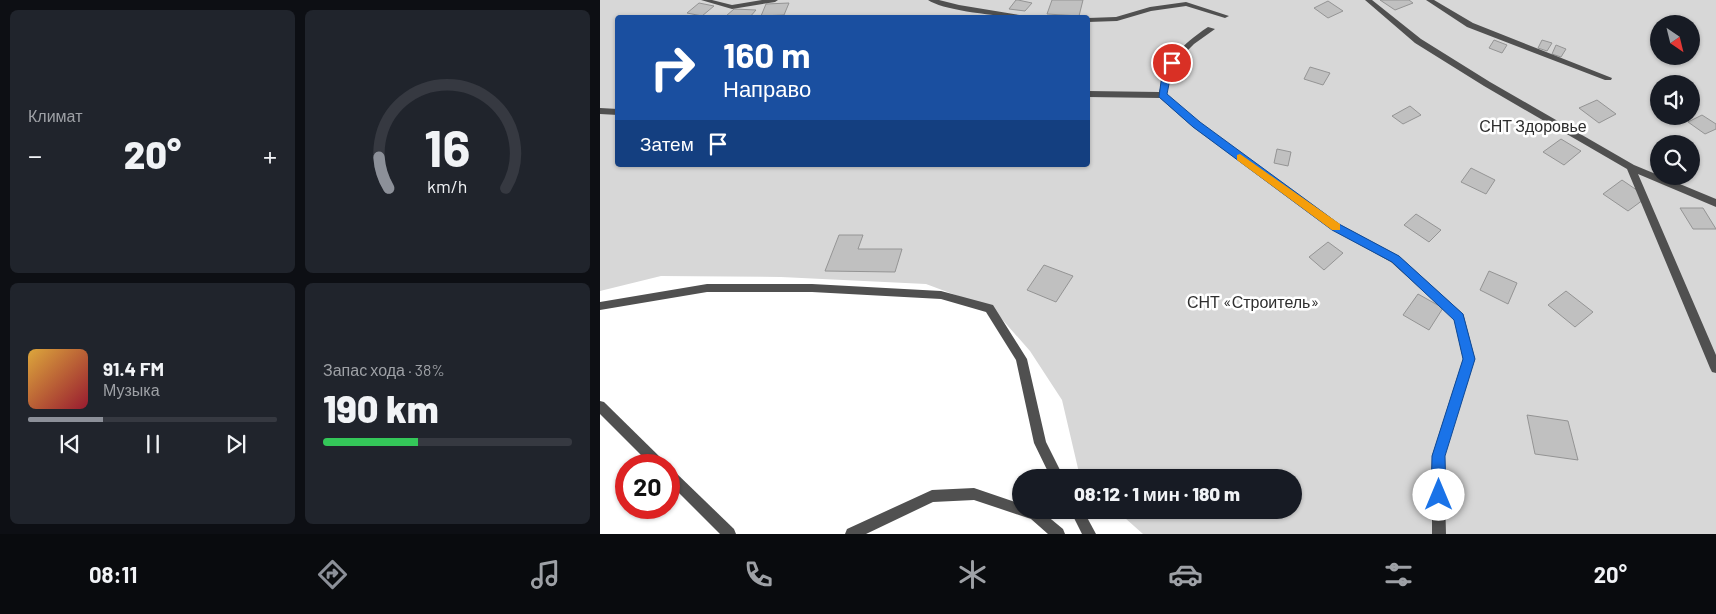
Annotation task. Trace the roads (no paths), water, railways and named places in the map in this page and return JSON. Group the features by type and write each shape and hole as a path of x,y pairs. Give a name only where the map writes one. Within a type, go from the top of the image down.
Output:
{"lane":[{"path":"704,0 732,7 775,0"},
{"path":"931,0 958,7 1014,15"},
{"path":"1368,0 1418,42 1631,167 1716,203"},
{"path":"1429,0 1470,25 1608,78"},
{"path":"1090,20 1117,19 1150,9 1186,4 1225,16"},
{"path":"1162,95 1166,74 1178,53 1192,40 1211,30"},
{"path":"1090,94 1162,95 1196,125 1336,227 1396,259 1459,317 1469,359 1438,456 1439,534"},
{"path":"600,111 615,112"},
{"path":"1631,167 1716,368"},
{"path":"600,306 707,288 812,288 941,295 989,308 1021,359 1040,443 1053,469"},
{"path":"600,406 649,454"},
{"path":"680,485 729,534"},
{"path":"852,534 932,496 974,494 1012,507"},
{"path":"1041,519 1058,534"},
{"path":"1081,519 1089,534"}],"park label":[{"name":"СНТ Здоровье","path":"1533,126"},
{"name":"СНТ «Строитель»","path":"1253,302"}]}
